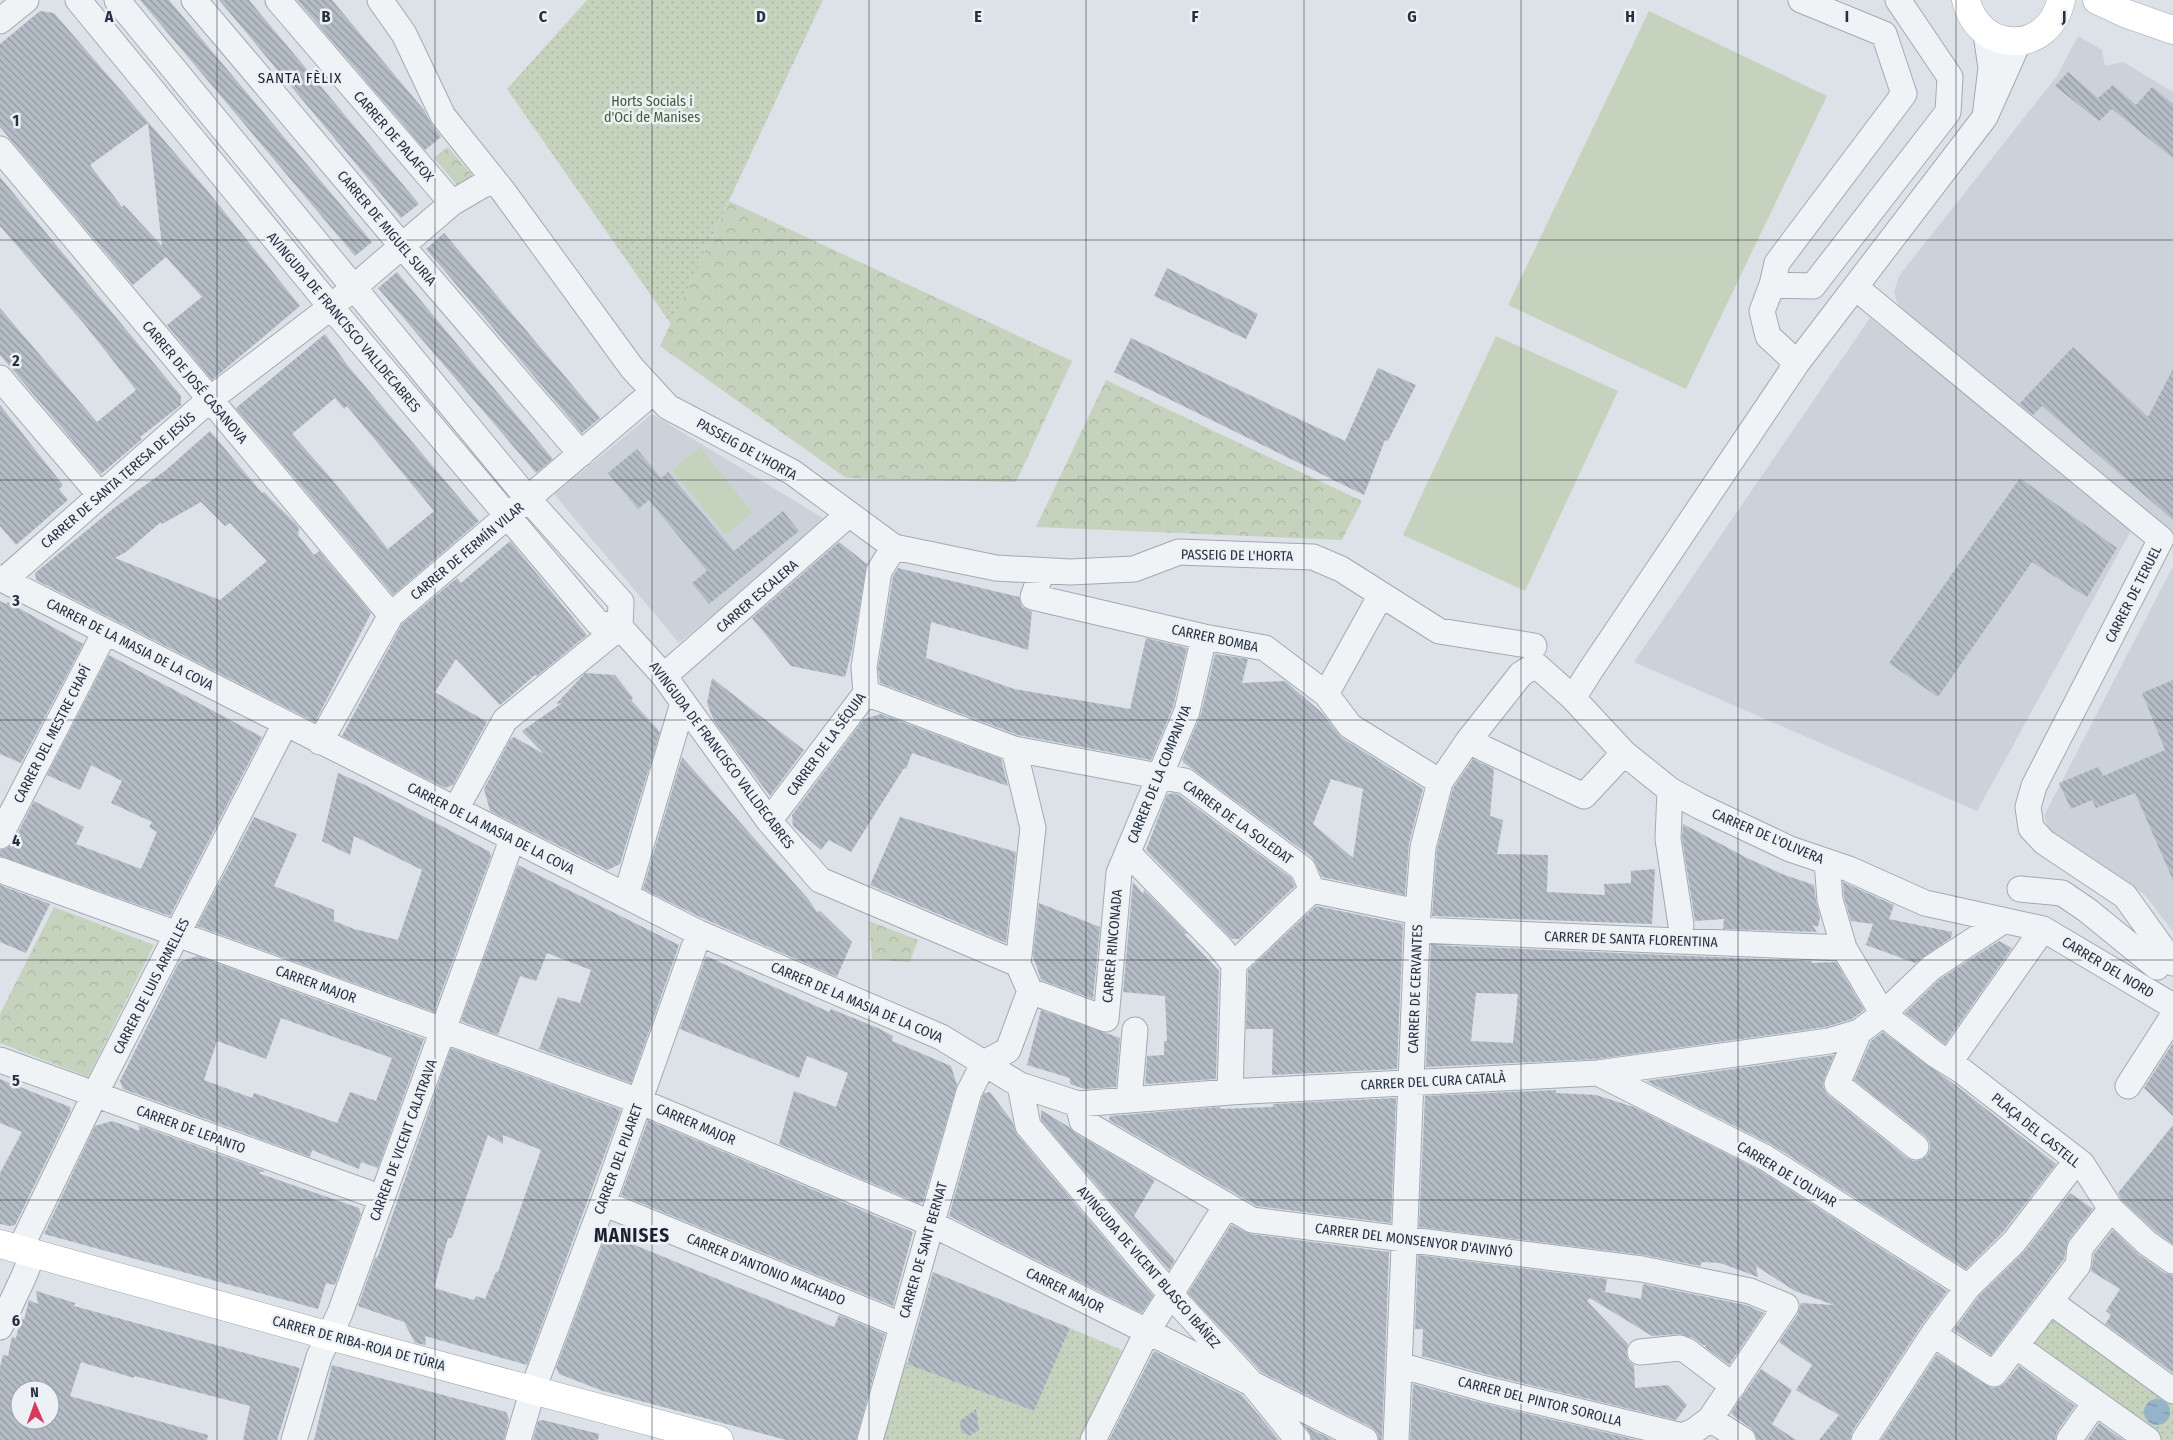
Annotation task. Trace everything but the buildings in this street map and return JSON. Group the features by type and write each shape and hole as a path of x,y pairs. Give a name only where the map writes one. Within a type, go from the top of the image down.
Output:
{"main road":[{"path":"2097,0 2127,14 2173,30"},
{"path":"1963,4 1974,22 1986,34 2002,41 2019,42 2036,36 2049,26 2060,6 2127,14"},
{"name":"CARRER DE RIBA-ROJA DE TÚRIA","path":"18,1249 330,1336 719,1440"}],"street":[{"path":"0,21 26,0"},
{"name":"AVINGUDA DE FRANCISCO VALLDECABRES","path":"78,0 331,308 598,623 620,628 664,676 769,821 820,880 1018,964"},
{"path":"117,0 528,498 621,602 620,628 505,720 456,810"},
{"name":"CARRER DE MIGUEL SURIA","path":"194,0 581,454"},
{"name":"CARRER DE PALAFOX","path":"278,0 452,203"},
{"name":"PASSEIG DE L'HORTA","path":"380,0 404,34 443,116 493,180 586,307 653,392 668,407 792,472 894,547 996,568 1070,572 1134,569 1179,552 1313,557 1341,569 1382,595"},
{"path":"1797,363 1768,336 1762,311 1772,285 1777,264 1904,94 1884,34 1801,0"},
{"path":"1772,285 1813,286 1948,112 1950,77 1898,0"},
{"path":"1984,117 1991,68 1986,34"},
{"path":"1573,698 1797,363 1984,117 2019,42"},
{"name":"CARRER DE JOSÉ CASANOVA","path":"0,149 391,615"},
{"name":"CARRER DE SANTA TERESA DE JESÚS","path":"1,578 210,400 331,308 452,203 493,180"},
{"name":"CARRER DE TERUEL","path":"1855,287 2161,539 2034,786 2028,807 2032,828 2044,842 2125,896 2168,989"},
{"path":"0,378 100,495"},
{"name":"CARRER DE FERMÍN VILAR","path":"320,742 391,615 653,392"},
{"name":"CARRER ESCALERA","path":"664,676 850,514"},
{"name":"CARRER DE LA SÉQUIA","path":"769,821 866,693 864,667 879,571 894,547"},
{"name":"CARRER BOMBA","path":"1042,571 1034,597 1204,638 1265,648 1326,694 1350,726 1440,782"},
{"name":"CARRER DE LA MASIA DE LA COVA","path":"1,578 699,934 941,1037 984,1063"},
{"path":"1326,694 1382,595 1438,631 1535,656"},
{"name":"CARRER DEL MESTRE CHAPÍ","path":"0,836 104,632"},
{"name":"CARRER DE LA COMPANYIA","path":"1128,853 1187,711 1204,638"},
{"name":"CARRER DE L'OLIVERA","path":"1535,656 1624,753 1670,790 1699,806 1790,849 1849,869 1925,903 2044,929"},
{"name":"CARRER DE CERVANTES","path":"1396,1440 1418,921 1423,847 1440,782 1468,741 1535,656"},
{"name":"CARRER DE LA SOLEDAT","path":"866,693 1014,749 1186,781 1303,869 1312,890"},
{"path":"626,896 683,703"},
{"name":"CARRER DE LUIS ARMELLES","path":"0,1327 24,1276 18,1249 95,1094 285,724"},
{"path":"1468,741 1584,796 1624,753"},
{"path":"984,1063 1008,1050 1030,991 1018,964 1033,828 1014,749"},
{"path":"1670,790 1668,839 1681,925"},
{"name":"CARRER DE VICENT CALATRAVA","path":"294,1440 319,1357 330,1336 382,1198 512,840"},
{"path":"1128,853 1219,946 1234,964 1230,1092"},
{"name":"CARRER RINCONADA","path":"1030,991 1106,1019 1119,873 1128,853"},
{"path":"1827,862 1830,900 1844,948 1883,1014"},
{"name":"CARRER MAJOR","path":"0,870 639,1101 930,1223 1148,1330 1254,1386 1365,1440"},
{"path":"2020,889 2062,893 2087,910 2168,989 2128,1086"},
{"path":"1234,964 1312,890 1418,921"},
{"name":"CARRER DE SANTA FLORENTINA","path":"1418,921 1844,948"},
{"name":"CARRER DEL CURA CATALÀ","path":"984,1063 1020,1086 1078,1104 1230,1092 1598,1073 1830,1041 1859,1032 1883,1014 1931,968 2002,921"},
{"path":"1942,1059 2044,929"},
{"name":"CARRER DEL NORD","path":"2044,929 2168,989"},
{"name":"CARRER DEL PILARET","path":"518,1440 533,1389 603,1203 699,934"},
{"name":"PLAÇA DEL CASTELL","path":"1883,1014 2082,1164 2111,1209 2147,1243 2173,1261"},
{"path":"1129,1100 1135,1030"},
{"path":"1859,1032 1837,1084 1916,1147"},
{"name":"CARRER DE LEPANTO","path":"0,1060 382,1198"},
{"name":"CARRER DE SANT BERNAT","path":"870,1440 901,1324 969,1092 984,1063"},
{"name":"CARRER DE L'OLIVAR","path":"1598,1073 1766,1158 1968,1286"},
{"name":"AVINGUDA DE VICENT BLASCO IBÁÑEZ","path":"1020,1086 1028,1126 1171,1295 1254,1386 1298,1440"},
{"name":"CARRER DEL MONSENYOR D'AVINYÓ","path":"1078,1104 1082,1121 1252,1220 1642,1269 1750,1291 1786,1306 1733,1386"},
{"path":"1864,1440 1933,1334 1968,1286 2014,1242 2077,1160"},
{"name":"CARRER D'ANTONIO MACHADO","path":"603,1203 901,1324"},
{"path":"1093,1440 1148,1330 1226,1206"},
{"path":"1933,1334 1994,1374 2078,1265 2080,1248 2111,1209"},
{"path":"2051,1302 2173,1391"},
{"path":"2016,1346 2148,1440"},
{"path":"1640,1352 1680,1348 1687,1351 1733,1386 1710,1419 1694,1432 1680,1438"},
{"name":"CARRER DEL PINTOR SOROLLA","path":"1399,1365 1680,1438"},
{"path":"2069,1440 2095,1403"},
{"path":"1710,1419 1743,1440"}],"shaded area":[{"path":"2078,36 2102,50 2105,66 2123,62 2173,92 2173,531 2141,511 1899,308 1894,292 1899,276 2057,76"},
{"path":"1870,318 2133,527 1977,811 1634,662"},
{"path":"652,414 828,521 679,643 554,494"},
{"path":"2173,566 2173,932 2145,895 2049,831 2044,816"}],"green space":[{"name":"Horts Socials i d'Oci de Manises","path":"587,0 823,0 671,324 507,89"},
{"path":"1649,11 1827,96 1686,389 1508,305"},
{"path":"448,147 477,181 463,192 434,158"},
{"path":"729,201 1072,361 1016,482 846,478 660,346"},
{"path":"1496,336 1618,391 1525,591 1403,535"},
{"path":"1106,380 1362,501 1342,540 1036,527"},
{"path":"700,447 753,513 725,535 672,470"},
{"path":"54,907 154,945 88,1077 0,1043 0,1014"},
{"path":"869,921 918,940 910,962 872,959"},
{"path":"2054,1309 2173,1396 2173,1440 2155,1440 2024,1348"},
{"path":"1070,1328 1122,1350 1080,1440 883,1440 902,1362 939,1374 1034,1411"}],"water":[{"path":"2157,1399 2166,1403 2170,1412 2166,1421 2157,1425 2148,1421 2144,1412 2148,1403"}],"district":[{"name":"SANTA FÈLIX","path":"300,78"},
{"name":"MANISES","path":"632,1235"}]}
